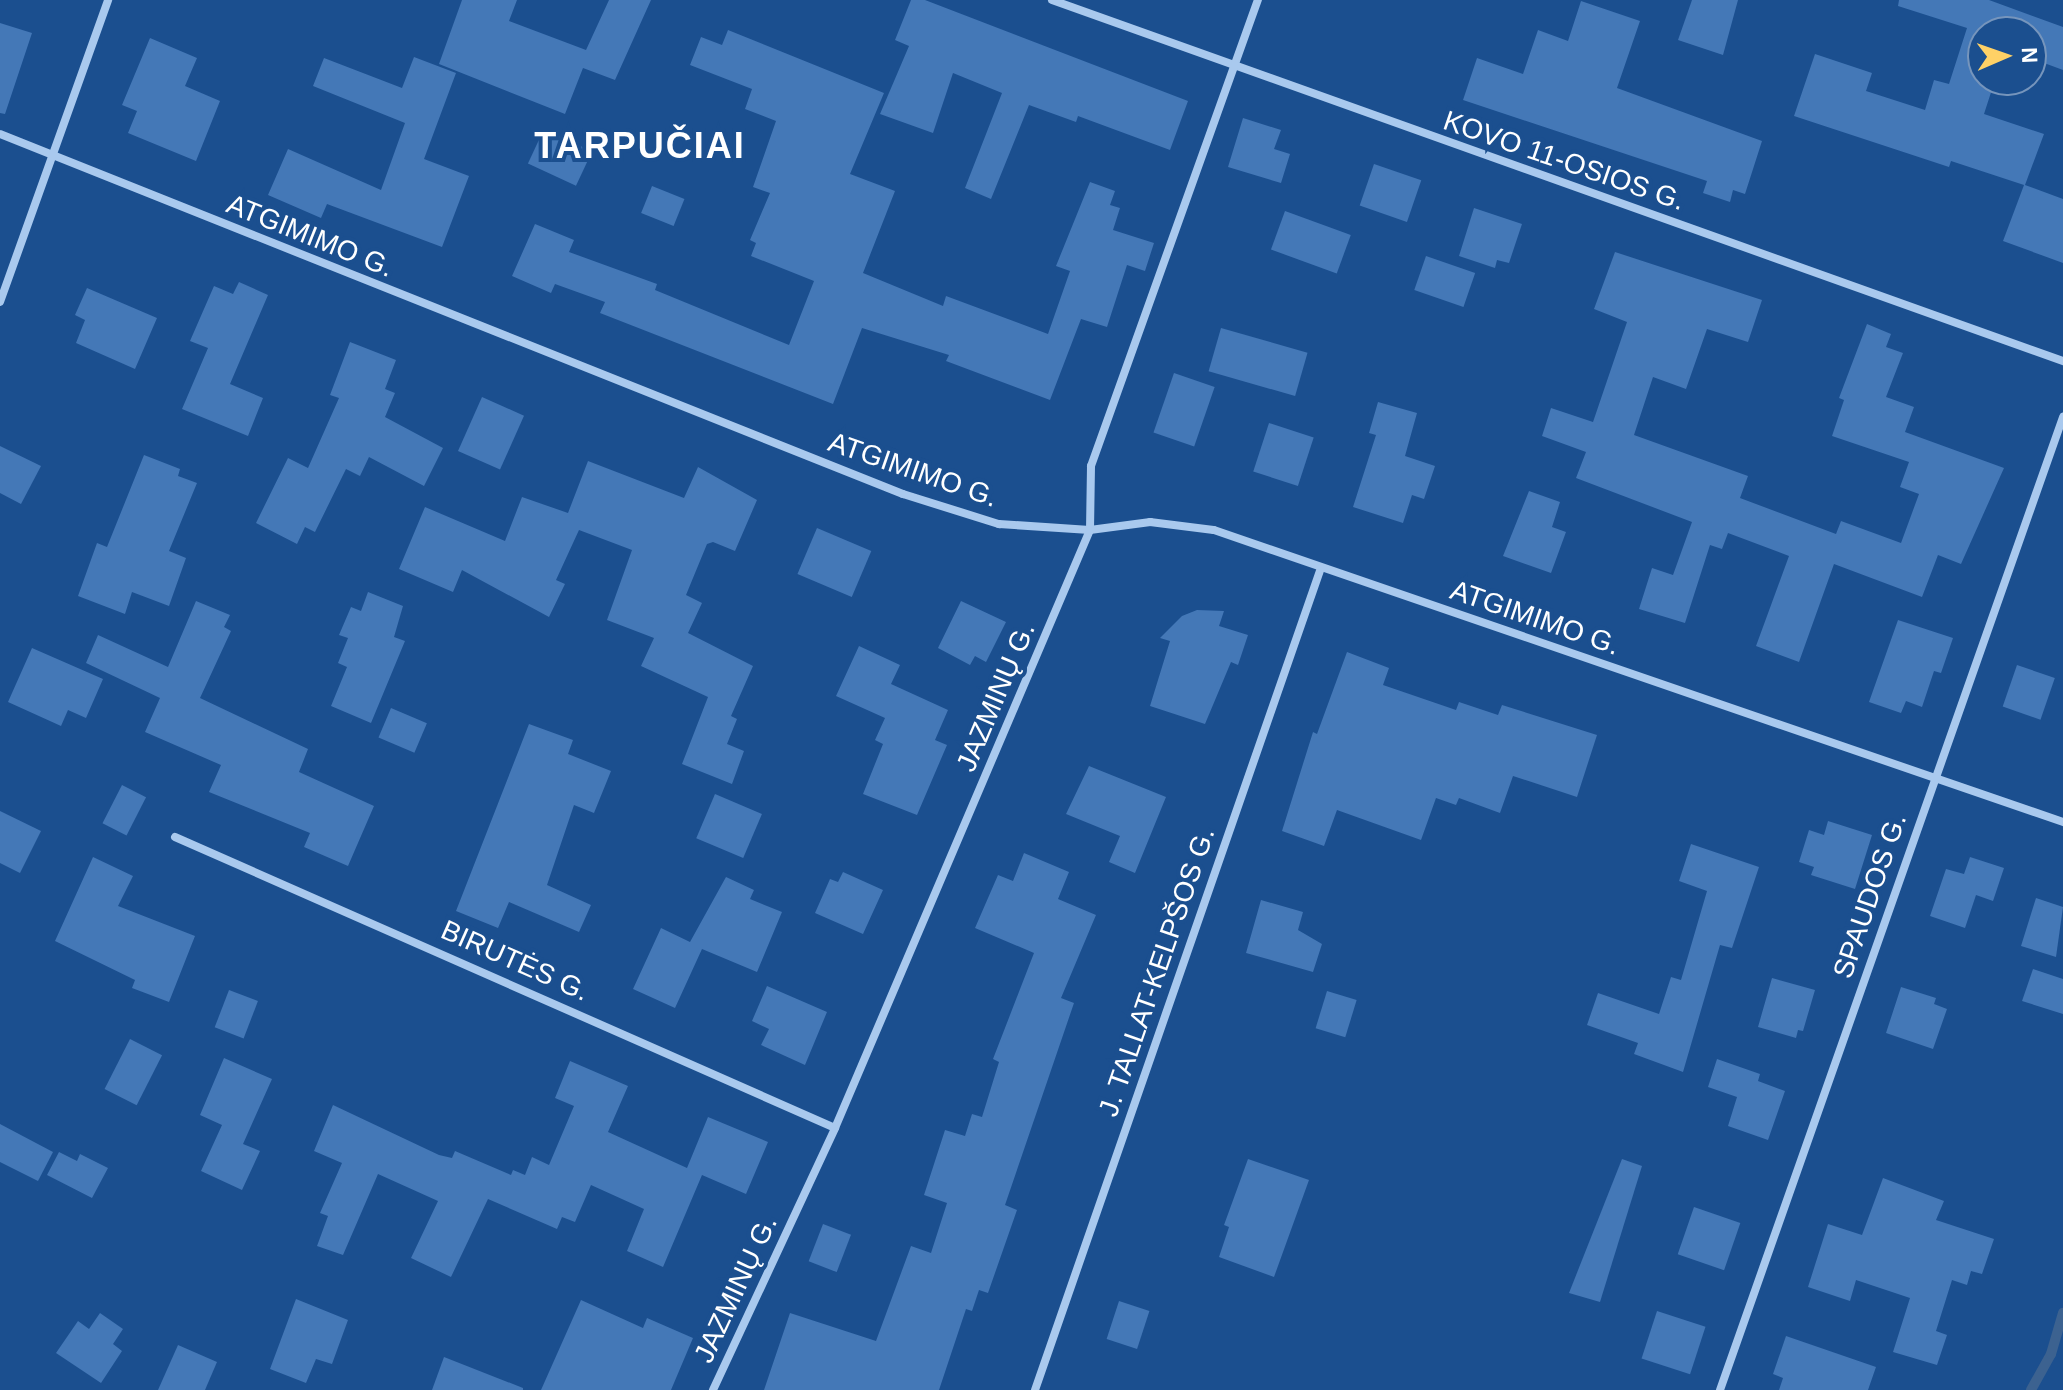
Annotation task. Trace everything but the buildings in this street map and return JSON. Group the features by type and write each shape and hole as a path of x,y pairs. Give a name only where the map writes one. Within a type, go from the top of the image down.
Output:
{"street":[{"path":"0,302 108,0"},
{"name":"KOVO 11-OSIOS G.","path":"1052,0 1234,68 2063,361"},
{"name":"JAZMINŲ G.","path":"713,1390 835,1128 1090,530 1091,466 1258,0"},
{"name":"ATGIMIMO G.","path":"0,134 903,494 999,524 1090,530 1150,522 1214,530 2063,822"},
{"name":"SPAUDOS G.","path":"1720,1390 2063,417"},
{"name":"J. TALLAT-KELPŠOS G.","path":"1035,1390 1321,568"},
{"name":"BIRUTĖS G.","path":"175,837 835,1128"}],"waterway":[{"path":"2031,1390 2051,1354 2063,1313"}],"district":[{"name":"TARPUČIAI","path":"640,146"}]}
